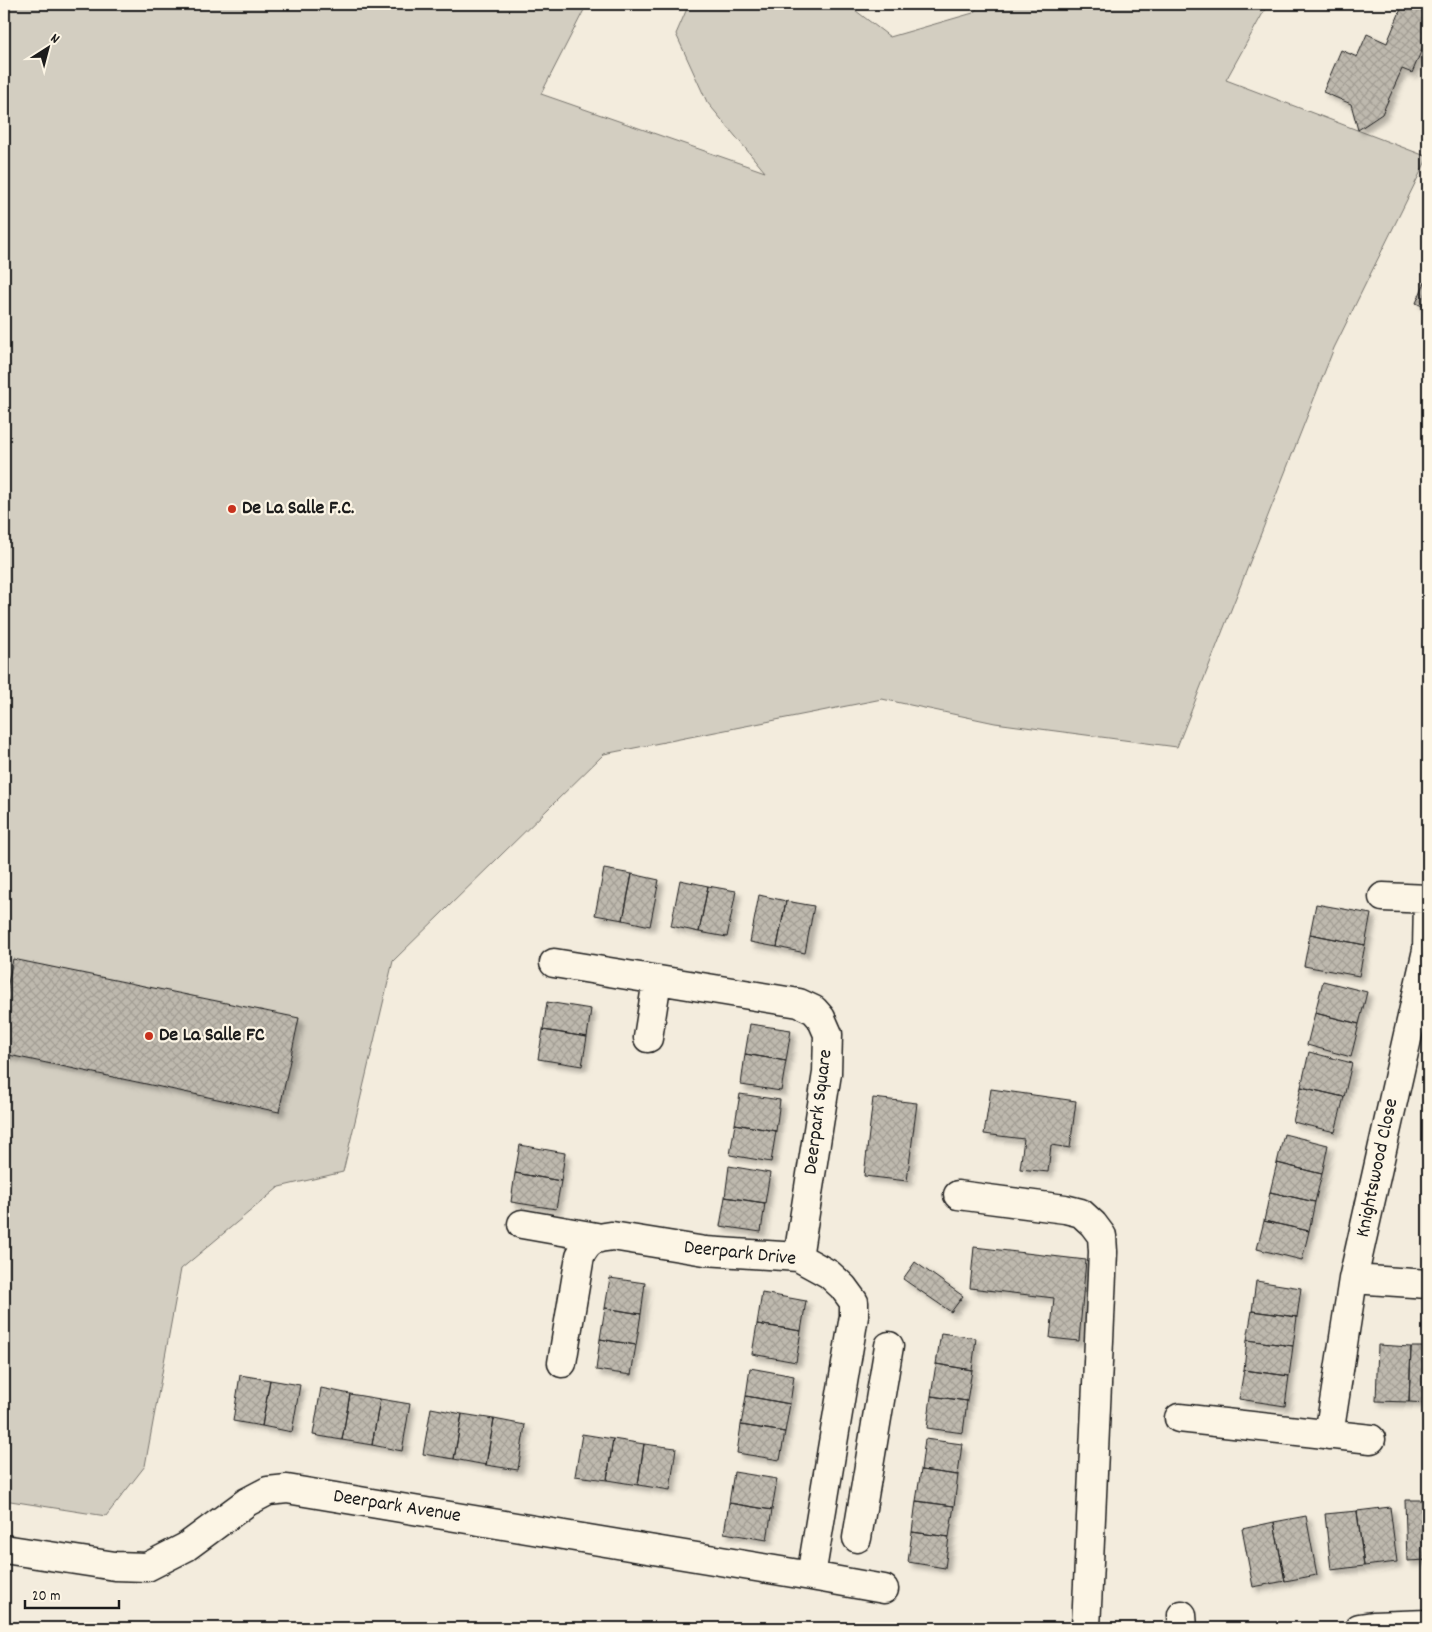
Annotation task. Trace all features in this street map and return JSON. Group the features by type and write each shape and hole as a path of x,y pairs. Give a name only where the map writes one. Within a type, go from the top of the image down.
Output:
{"street":[{"name":"Knightswood Close","path":"1329,1435 1354,1280 1426,950 1428,900 1383,897"},
{"name":"Deerpark Square","path":"554,963 798,1003 814,1010 821,1018 828,1034 827,1073 798,1257"},
{"path":"648,1038 657,980"},
{"path":"958,1195 1065,1209 1081,1213 1102,1236 1104,1252 1086,1628"},
{"name":"Deerpark Drive","path":"522,1224 596,1238 612,1236 705,1251 798,1257 829,1274 844,1287 854,1302 854,1316 811,1576"},
{"path":"562,1363 580,1256 586,1246 596,1238"},
{"path":"1354,1280 1428,1284"},
{"path":"857,1538 889,1346"},
{"path":"839,1405 878,1412"},
{"path":"1179,1418 1371,1439"},
{"name":"Deerpark Avenue","path":"4,1549 115,1566 147,1567 186,1547 247,1502 268,1491 287,1489 811,1576 884,1590"},
{"path":"1359,1628 1428,1624"}],"shaded area":[{"path":"4,4 587,4 541,94 765,172 707,102 676,34 689,4 847,4 890,37 973,13 981,4 1268,4 1226,80 1428,157 1334,348 1177,747 995,723 882,699 604,754 393,961 343,1172 279,1187 181,1269 145,1466 106,1516 4,1500"}],"building":[{"path":"1403,4 1428,4 1428,35 1412,73 1402,69 1382,114 1358,130 1351,104 1323,92 1341,50 1357,57 1367,34 1387,43"},
{"path":"1428,275 1428,309 1416,303"},
{"path":"604,869 632,874 623,920 595,915"},
{"path":"632,874 659,880 650,926 623,920"},
{"path":"680,880 708,886 699,932 671,926"},
{"path":"708,886 736,891 727,937 699,932"},
{"path":"759,895 786,901 777,947 750,942"},
{"path":"786,901 814,906 805,953 777,947"},
{"path":"1316,904 1371,914 1365,945 1310,934"},
{"path":"1310,934 1365,945 1359,976 1304,966"},
{"name":"De La Salle FC","path":"13,959 299,1018 279,1112 4,1054 4,1003"},
{"path":"1323,981 1367,992 1359,1024 1315,1013"},
{"path":"547,1002 591,1009 587,1037 543,1030"},
{"path":"1315,1013 1359,1024 1351,1057 1307,1045"},
{"path":"750,1024 791,1030 786,1061 745,1054"},
{"path":"543,1030 587,1037 582,1066 538,1059"},
{"path":"1309,1052 1352,1063 1344,1097 1301,1087"},
{"path":"745,1054 786,1061 781,1091 741,1085"},
{"path":"1301,1087 1344,1097 1335,1132 1293,1122"},
{"path":"991,1089 1076,1101 1070,1148 1051,1145 1048,1172 1020,1169 1024,1139 984,1134"},
{"path":"740,1094 780,1100 776,1131 735,1124"},
{"path":"873,1098 917,1103 907,1181 864,1176"},
{"path":"735,1124 776,1131 771,1162 730,1155"},
{"path":"1284,1134 1328,1145 1322,1174 1277,1163"},
{"path":"520,1145 565,1153 561,1181 515,1173"},
{"path":"1277,1163 1322,1174 1315,1202 1270,1192"},
{"path":"729,1166 770,1173 765,1203 725,1197"},
{"path":"515,1173 561,1181 556,1209 511,1202"},
{"path":"1270,1192 1315,1202 1309,1231 1264,1221"},
{"path":"725,1197 765,1203 761,1232 720,1226"},
{"path":"1264,1221 1309,1231 1302,1260 1257,1249"},
{"path":"974,1247 1086,1260 1079,1341 1050,1338 1054,1298 970,1288"},
{"path":"915,1262 963,1296 951,1312 903,1279"},
{"path":"610,1278 645,1283 641,1314 605,1308"},
{"path":"1256,1281 1301,1288 1297,1317 1252,1311"},
{"path":"762,1293 806,1301 801,1331 757,1324"},
{"path":"605,1308 641,1314 636,1345 600,1339"},
{"path":"1252,1311 1297,1317 1293,1346 1247,1340"},
{"path":"757,1324 801,1331 796,1362 752,1354"},
{"path":"941,1333 976,1338 972,1370 936,1364"},
{"path":"600,1339 636,1345 631,1375 596,1370"},
{"path":"1247,1340 1293,1346 1289,1376 1244,1370"},
{"path":"1378,1345 1411,1347 1409,1402 1376,1401"},
{"path":"1411,1347 1428,1347 1428,1403 1409,1402"},
{"path":"936,1364 972,1370 967,1401 931,1396"},
{"path":"750,1368 794,1376 790,1404 746,1396"},
{"path":"1244,1370 1289,1376 1285,1406 1239,1399"},
{"path":"240,1375 270,1380 262,1426 233,1421"},
{"path":"270,1380 300,1385 292,1432 262,1426"},
{"path":"321,1388 350,1394 342,1440 313,1435"},
{"path":"350,1394 380,1399 372,1445 342,1440"},
{"path":"746,1396 790,1404 785,1432 741,1425"},
{"path":"931,1396 967,1401 963,1433 927,1428"},
{"path":"380,1399 410,1404 402,1451 372,1445"},
{"path":"431,1408 462,1414 454,1459 423,1454"},
{"path":"462,1414 494,1419 486,1465 454,1459"},
{"path":"494,1419 525,1425 518,1470 486,1465"},
{"path":"741,1425 785,1432 780,1460 737,1453"},
{"path":"582,1434 613,1439 607,1480 575,1476"},
{"path":"613,1439 644,1444 638,1485 607,1480"},
{"path":"925,1439 962,1444 958,1475 921,1470"},
{"path":"644,1444 676,1448 670,1490 638,1485"},
{"path":"921,1470 958,1475 954,1506 916,1501"},
{"path":"734,1472 777,1479 772,1510 729,1503"},
{"path":"1405,1500 1428,1500 1428,1560 1407,1561"},
{"path":"916,1501 954,1506 949,1537 912,1532"},
{"path":"729,1503 772,1510 767,1540 724,1533"},
{"path":"1390,1507 1397,1562 1364,1566 1357,1511"},
{"path":"1357,1511 1364,1566 1331,1570 1325,1514"},
{"path":"1306,1516 1317,1575 1285,1581 1274,1522"},
{"path":"1274,1522 1285,1581 1253,1587 1242,1529"},
{"path":"912,1532 949,1537 945,1568 908,1562"}],"place":[{"name":"De La Salle F.C.","path":"232,509"},
{"name":"De La Salle FC","path":"149,1036"}]}
